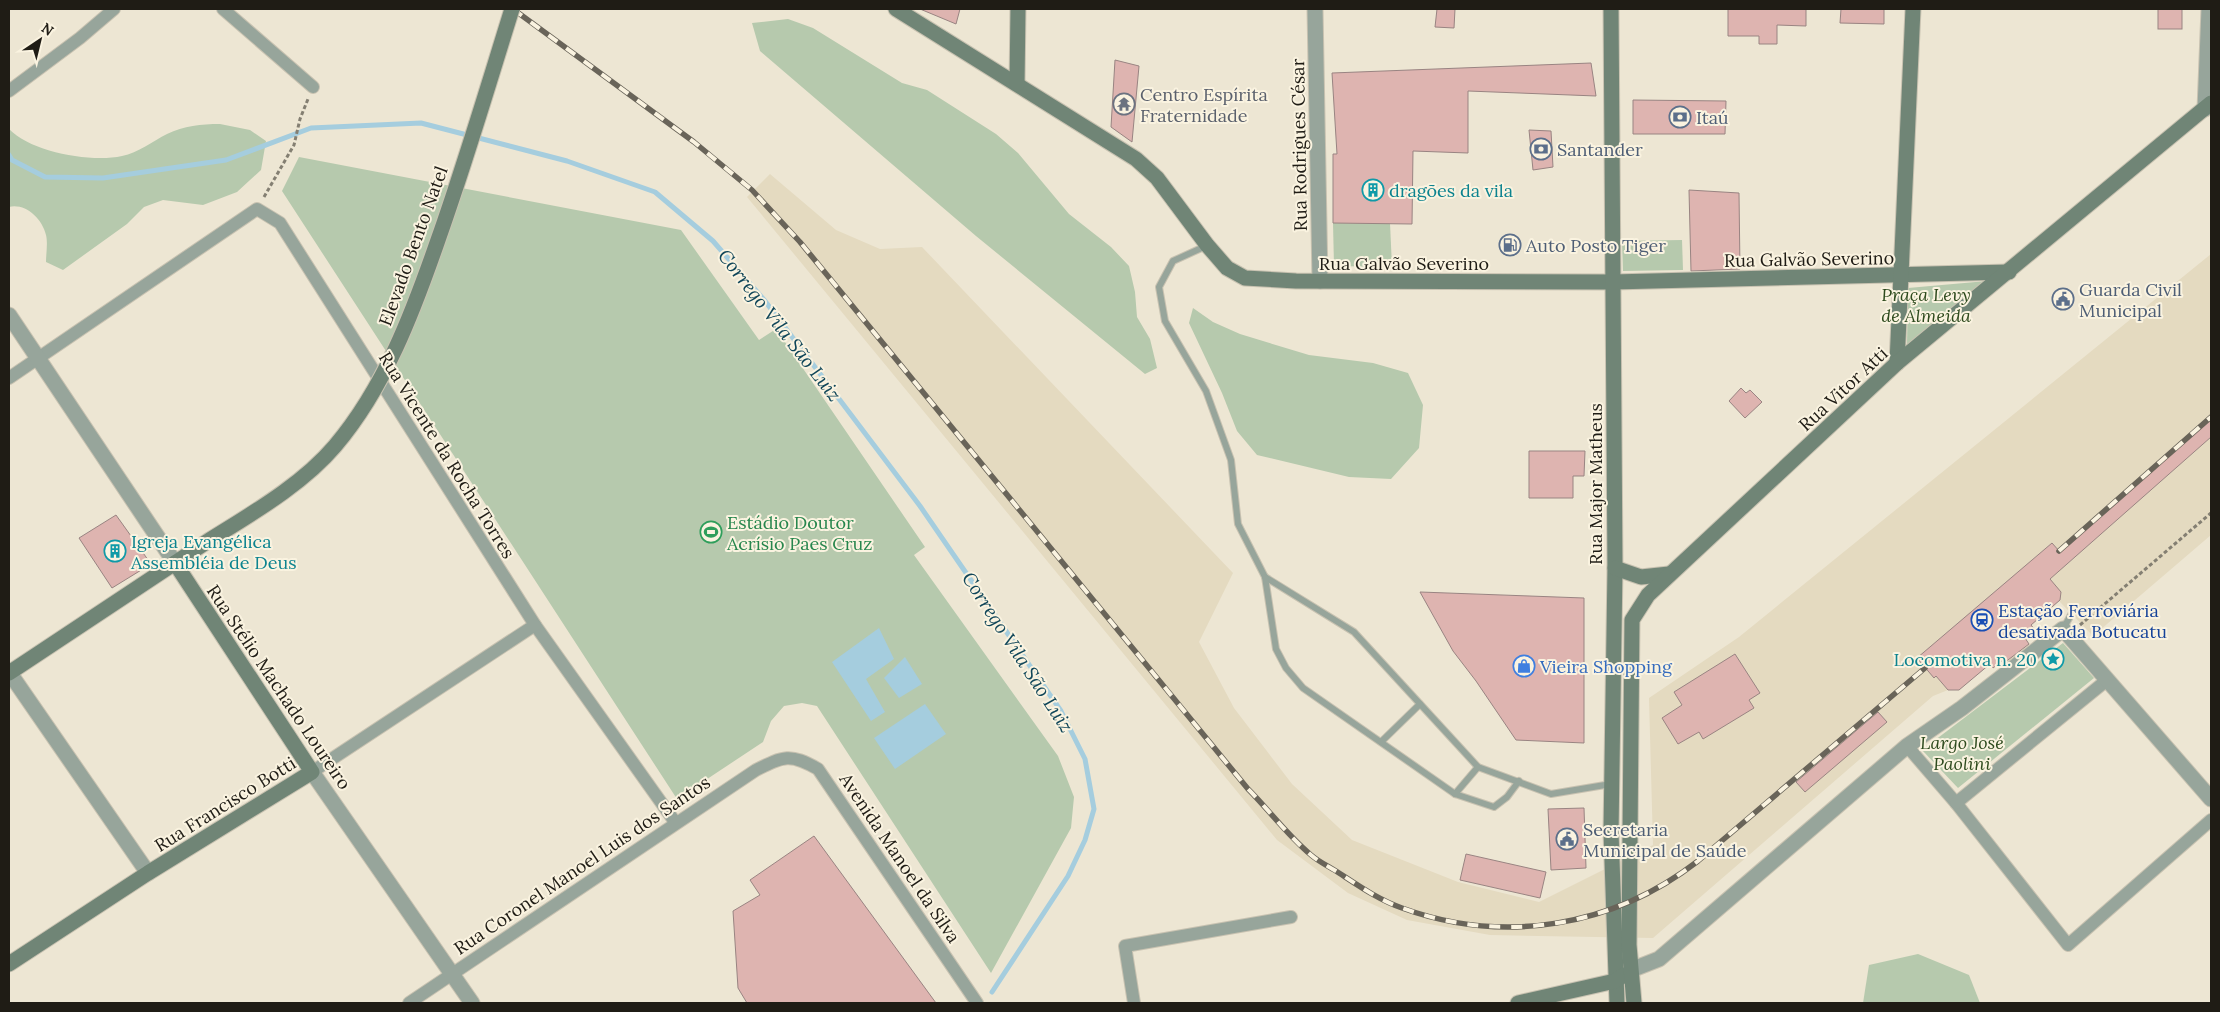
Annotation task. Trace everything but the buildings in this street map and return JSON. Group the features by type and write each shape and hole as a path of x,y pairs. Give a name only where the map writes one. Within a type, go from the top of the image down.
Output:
{"main road":[{"name":"Elevado Bento Natel","path":"9,672 282,494 334,447 366,404 415,306 448,212 512,9"},
{"name":"Rua Galvão Severino","path":"896,9 1136,159 1157,178 1207,245 1227,268 1245,278 1320,281 1613,282 1902,277 2009,272"},
{"path":"1018,9 1018,84"},
{"name":"Rua Major Matheus","path":"1611,9 1615,568 1612,784 1614,959 1617,1003"},
{"path":"1898,363 1913,9"},
{"name":"Rua Vitor Atti","path":"1668,574 1695,552 1898,363 2208,106"},
{"name":"Rua Stélio Machado Loureiro","path":"174,563 312,772"},
{"path":"1615,568 1641,577 1668,574"},
{"path":"1634,1003 1629,926 1632,620 1648,595 1668,574"},
{"name":"Rua Francisco Botti","path":"9,964 148,873 312,772"},
{"path":"1518,1003 1615,981 1631,970"}],"street":[{"path":"9,91 80,38 114,9"},
{"path":"223,9 313,87"},
{"name":"Rua Rodrigues César","path":"1316,9 1320,281"},
{"path":"2208,106 2209,9"},
{"path":"9,378 257,208"},
{"name":"Rua Vicente da Rocha Torres","path":"257,208 280,223 534,625 675,822"},
{"name":"Rua Stélio Machado Loureiro","path":"9,315 174,563"},
{"name":"Rua Francisco Botti","path":"312,772 534,625"},
{"path":"1631,970 1659,959 1907,746 1962,708 2063,629 2211,799"},
{"path":"9,672 148,873"},
{"path":"1956,803 2107,680"},
{"path":"1907,746 1956,803 2068,945 2211,820"},
{"name":"Avenida Manoel da Silva","path":"777,760 798,758 818,769 977,1003"},
{"name":"Rua Coronel Manoel Luis dos Santos","path":"409,1003 675,822 756,770 777,760"},
{"name":"Rua Stélio Machado Loureiro","path":"312,772 450,974 472,1003"},
{"path":"1134,1003 1125,946 1291,917"}],"lane":[{"path":"1207,245 1173,261 1159,287 1165,321 1206,391 1231,460 1238,524 1265,577 1276,650 1286,668 1303,688 1455,794 1494,807 1507,797 1519,781"},
{"path":"1265,577 1354,632 1478,767 1551,794 1612,784"},
{"path":"2063,629 2072,613"},
{"path":"1381,742 1420,704"},
{"path":"1455,794 1478,767"}],"path":[{"path":"257,208 294,145 300,119 313,87"},
{"path":"2063,629 2082,624 2211,513"}],"shaded area":[{"path":"770,174 836,230 880,249 922,247 1233,573 1199,642 1234,708 1292,784 1352,840 1458,882 1539,902 1653,845 1649,698 1739,637 2211,254 2211,535 2093,636 2059,601 2031,625 2035,630 2025,638 2030,645 2006,666 2002,661 1993,668 1989,664 1959,690 1948,690 1933,696 1653,938 1490,935 1407,920 1348,893 1277,840 747,197"}],"green space":[{"path":"788,19 813,28 902,83 927,90 996,134 1018,153 1069,214 1111,247 1129,266 1135,292 1137,317 1150,339 1157,368 1145,374 976,236 760,51 752,23"},
{"path":"220,124 250,130 266,141 261,170 237,192 203,205 163,200 144,207 127,224 63,270 46,262 46,235 37,218 21,207 9,207 9,129 32,144 62,154 78,157 109,158 134,152 167,134 186,127"},
{"path":"299,157 681,230 759,340 776,329 925,547 914,555 1058,756 1074,797 1071,828 991,973 817,706 802,703 784,706 771,721 763,742 677,799 282,191"},
{"path":"1333,223 1390,223 1392,267 1334,266"},
{"path":"1682,240 1683,270 1623,271 1622,241"},
{"name":"Praça Levy de Almeida","path":"1987,281 1907,345 1908,288"},
{"path":"1193,308 1213,322 1240,334 1309,355 1373,363 1408,373 1423,405 1419,448 1391,479 1349,477 1257,455 1237,431 1222,393 1189,323"},
{"name":"Largo José Paolini","path":"2063,643 2094,678 1958,788 1922,750"},
{"path":"1918,954 1969,975 1980,1003 1863,1003 1869,965"}],"water":[{"path":"879,628 894,659 866,679 885,712 871,721 832,662"},
{"path":"905,657 922,684 899,698 884,678"},
{"path":"925,704 946,734 895,769 874,738"}],"waterway":[{"name":"Corrego Vila São Luiz","path":"9,155 12,160 45,177 103,178 226,160 311,128 421,123 567,161 655,192 713,241 765,301 920,506 1061,711 1085,759 1094,809 1085,840 1068,876 992,992"}],"railway":[{"path":"513,9 694,142 752,190 800,242 1248,789 1294,840 1317,860 1385,901 1441,919 1479,926 1518,927 1556,923 1594,915 1630,901 1665,883 1698,861 1925,668"},
{"path":"2059,551 2211,417"}],"place":[{"name":"Centro Espírita Fraternidade","path":"1124,104"},
{"name":"Itaú","path":"1680,117"},
{"name":"Santander","path":"1541,149"},
{"name":"dragões da vila","path":"1373,190"},
{"name":"Auto Posto Tiger","path":"1510,245"},
{"name":"Guarda Civil Municipal","path":"2063,299"},
{"name":"Estádio Doutor Acrísio Paes Cruz","path":"711,532"},
{"name":"Igreja Evangélica Assembléia de Deus","path":"115,551"},
{"name":"Estação Ferroviária desativada Botucatu","path":"1982,620"},
{"name":"Locomotiva n. 20","path":"2053,659"},
{"name":"Vieira Shopping","path":"1524,666"},
{"name":"Secretaria Municipal de Saúde","path":"1567,839"}]}
